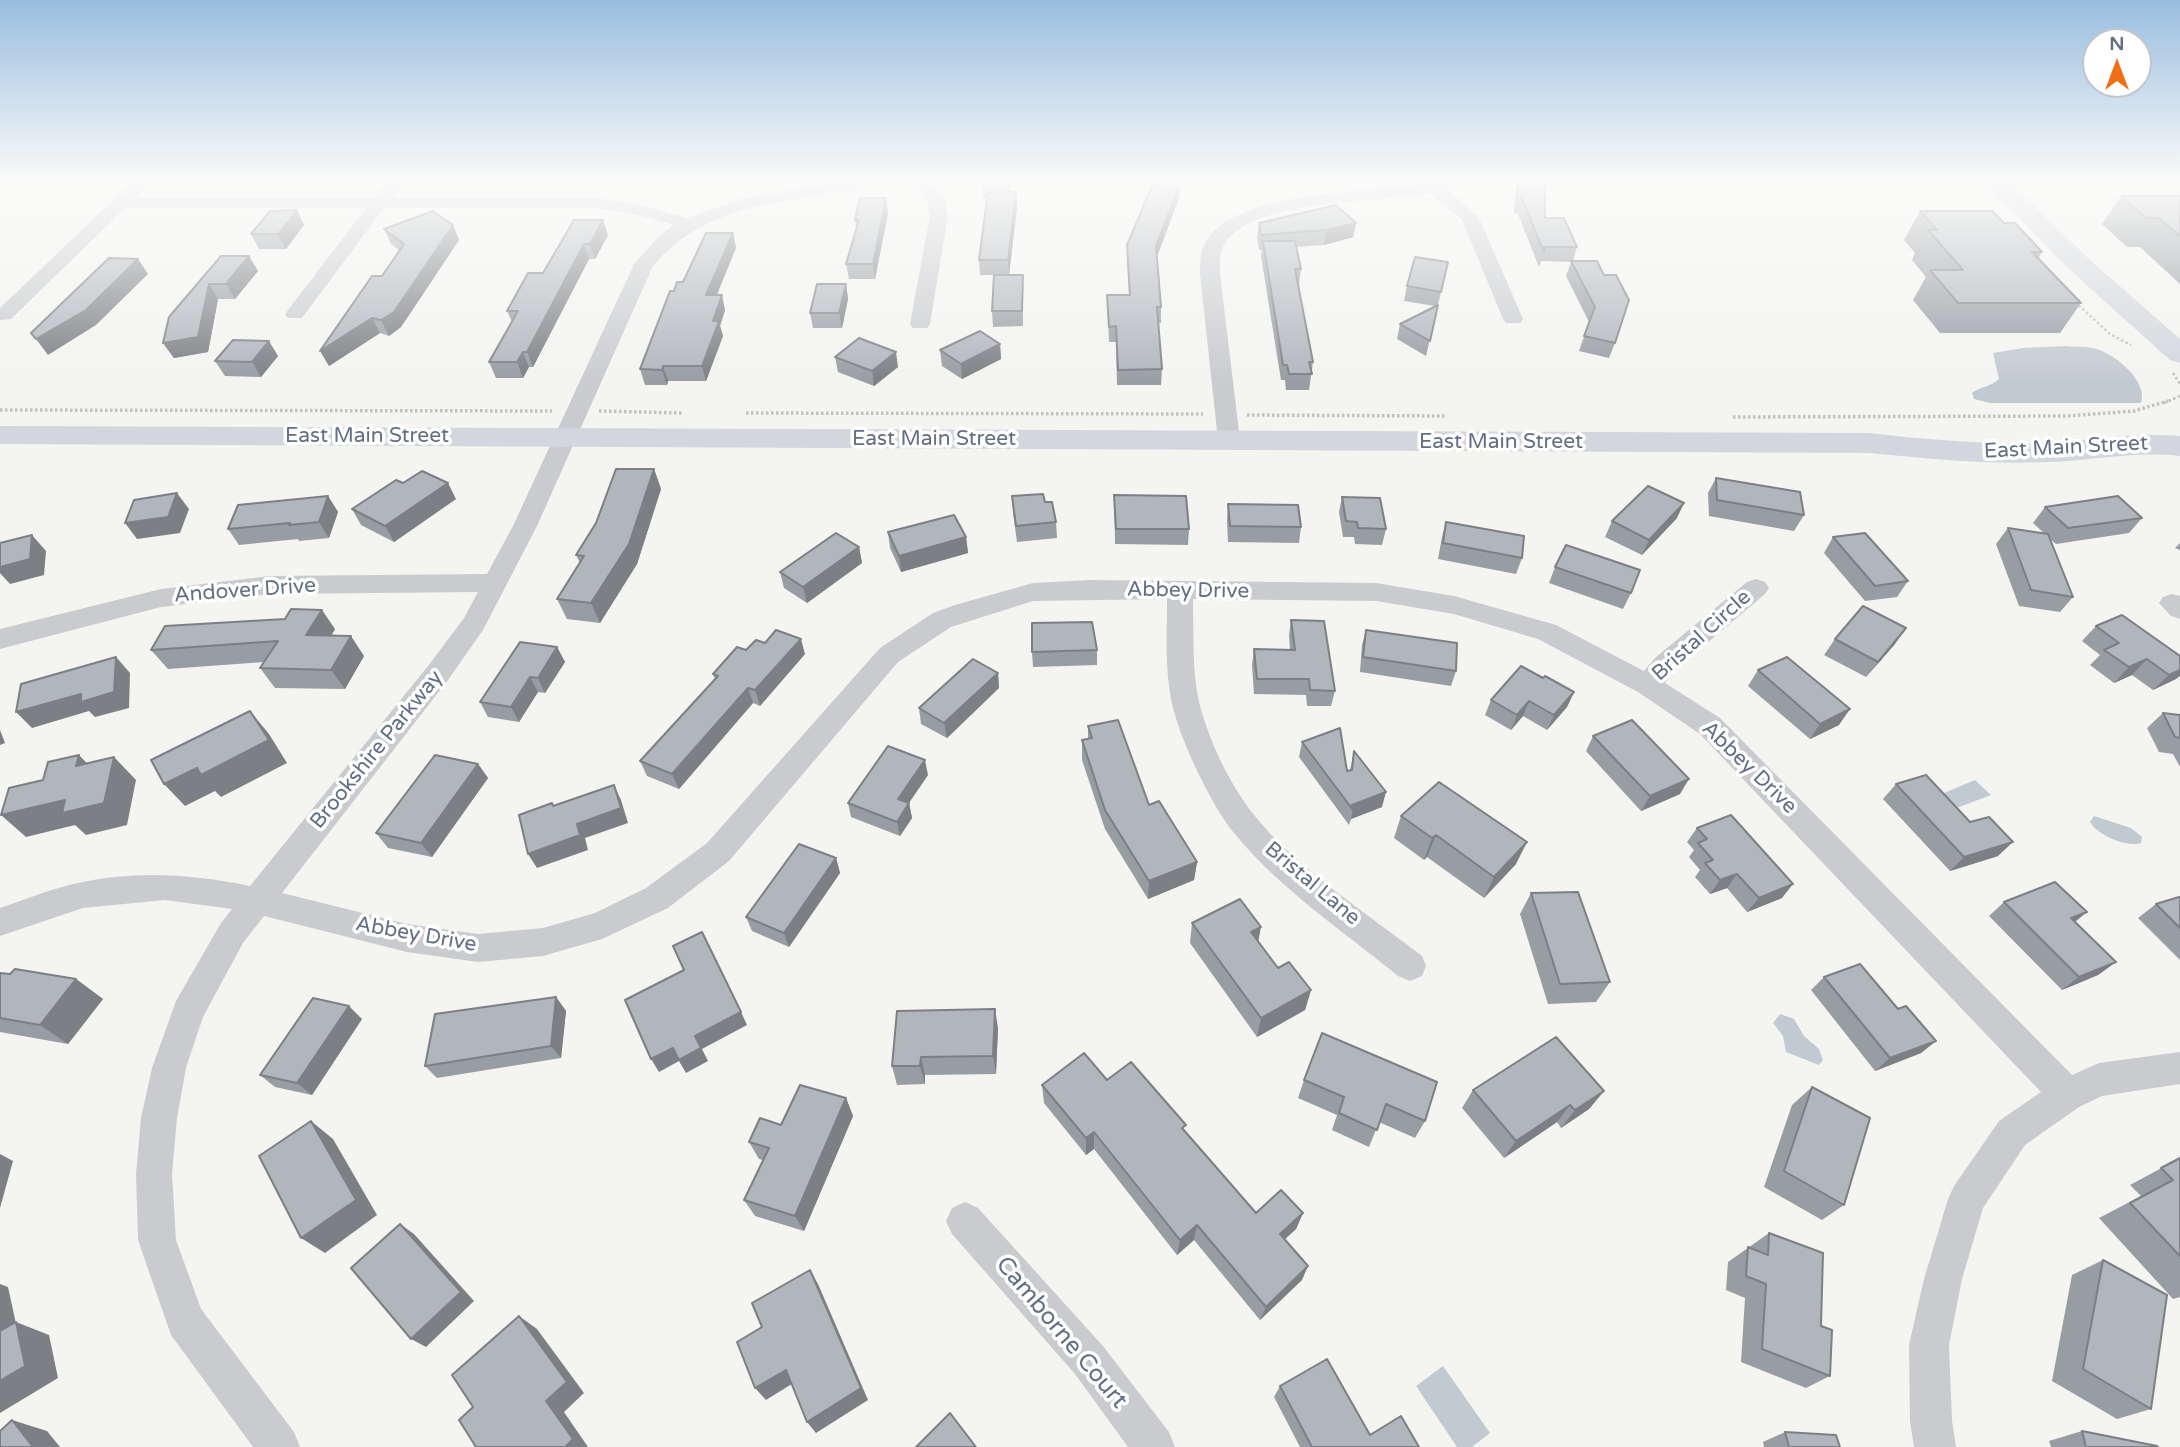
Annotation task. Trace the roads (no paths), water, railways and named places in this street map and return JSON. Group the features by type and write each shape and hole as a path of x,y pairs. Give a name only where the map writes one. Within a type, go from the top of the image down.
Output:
{"main road":[{"path":"2063,249 2179,354"},
{"name":"East Main Street","path":"1869,443 1910,436 2062,432 2180,422"},
{"name":"East Main Street","path":"0,435 559,424 1235,427 1869,443 1978,452 2077,451 2143,443 2180,446"}],"street":[{"path":"4,315 73,249"},
{"path":"295,314 345,249"},
{"name":"Brookshire Parkway","path":"279,1447 185,1321 157,1240 154,1174 159,1118 169,1068 188,1012 232,933 456,650 496,583 559,424 644,264 658,249"},
{"path":"920,324 933,249"},
{"path":"1213,249 1210,274 1235,427"},
{"path":"1484,249 1513,319"},
{"name":"Andover Drive","path":"0,639 161,598 270,585 496,583"},
{"name":"Bristal Circle","path":"1648,685 1665,664 1756,588"},
{"name":"Abbey Drive","path":"0,922 83,895 122,889 165,887 207,891 257,901 407,938 478,948 543,942 602,925 657,898 718,852 889,655 942,620 964,611 1033,592 1090,589 1376,592 1454,605 1547,632 1648,685 1720,736 2067,1095"},
{"name":"Bristal Lane","path":"1180,592 1181,672 1188,714 1204,756 1243,823 1284,866 1410,965"},
{"path":"1935,1447 1931,1421 1929,1345 1943,1279 1968,1199 2012,1132 2067,1095 2099,1080 2180,1068"},
{"name":"Camborne Court","path":"965,1221 1089,1360 1154,1447"}]}
